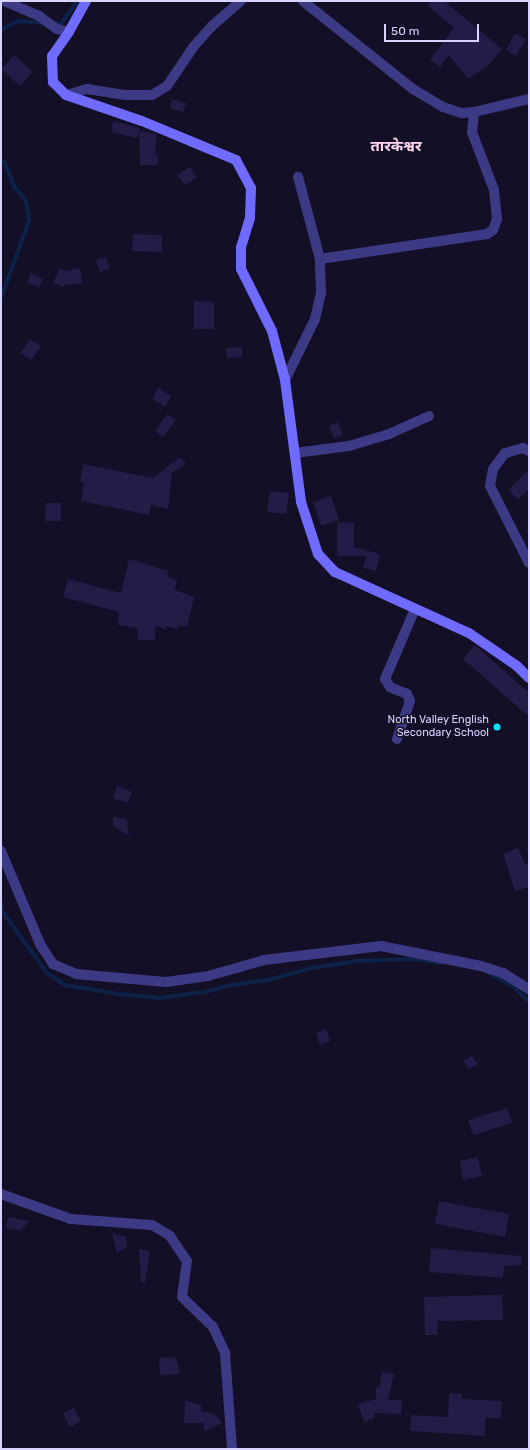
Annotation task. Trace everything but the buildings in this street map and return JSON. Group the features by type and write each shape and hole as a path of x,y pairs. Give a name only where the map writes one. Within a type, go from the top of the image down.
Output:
{"street":[{"path":"4,1 39,16 58,29 69,32"},
{"path":"86,1 69,32 52,56 53,82 66,95 142,121 236,160 251,188 250,218 241,248 241,269 272,330 285,380 301,502 318,554 335,572 469,633 517,666 529,678"},
{"path":"66,95 87,89 126,95 152,95 168,86 194,46 212,26 241,1"},
{"path":"303,1 413,89 443,107 462,113 474,112 529,99"},
{"path":"320,259 487,234 493,230 497,219 494,190 472,132 474,112"},
{"path":"285,380 316,319 321,292 320,259 298,178"},
{"path":"294,453 349,446 389,434 429,416"},
{"path":"529,451 522,448 505,453 493,469 490,486 529,563"},
{"path":"397,739 410,701 408,694 390,686 385,679 415,608"},
{"path":"1,851 40,944 53,964 76,974 166,982 208,976 264,960 380,946 481,966 503,973 529,989"},
{"path":"1,1194 71,1219 152,1226 170,1236 187,1261 182,1297 213,1328 224,1353 232,1449"}],"waterway":[{"path":"53,23 61,24 77,1"},
{"path":"1,30 17,21 44,23"},
{"path":"1,161 5,163 14,186 26,201 29,221 1,298"},
{"path":"1,904 2,911 47,973 65,985 119,994 160,998 205,992 232,985 268,980 312,968 357,961 413,959 442,963"},
{"path":"487,972 511,985 529,1001"}],"place":[{"name":"North Valley English Secondary School","path":"497,727"}],"district":[{"name":"तारकेश्वर","path":"396,147"}]}
